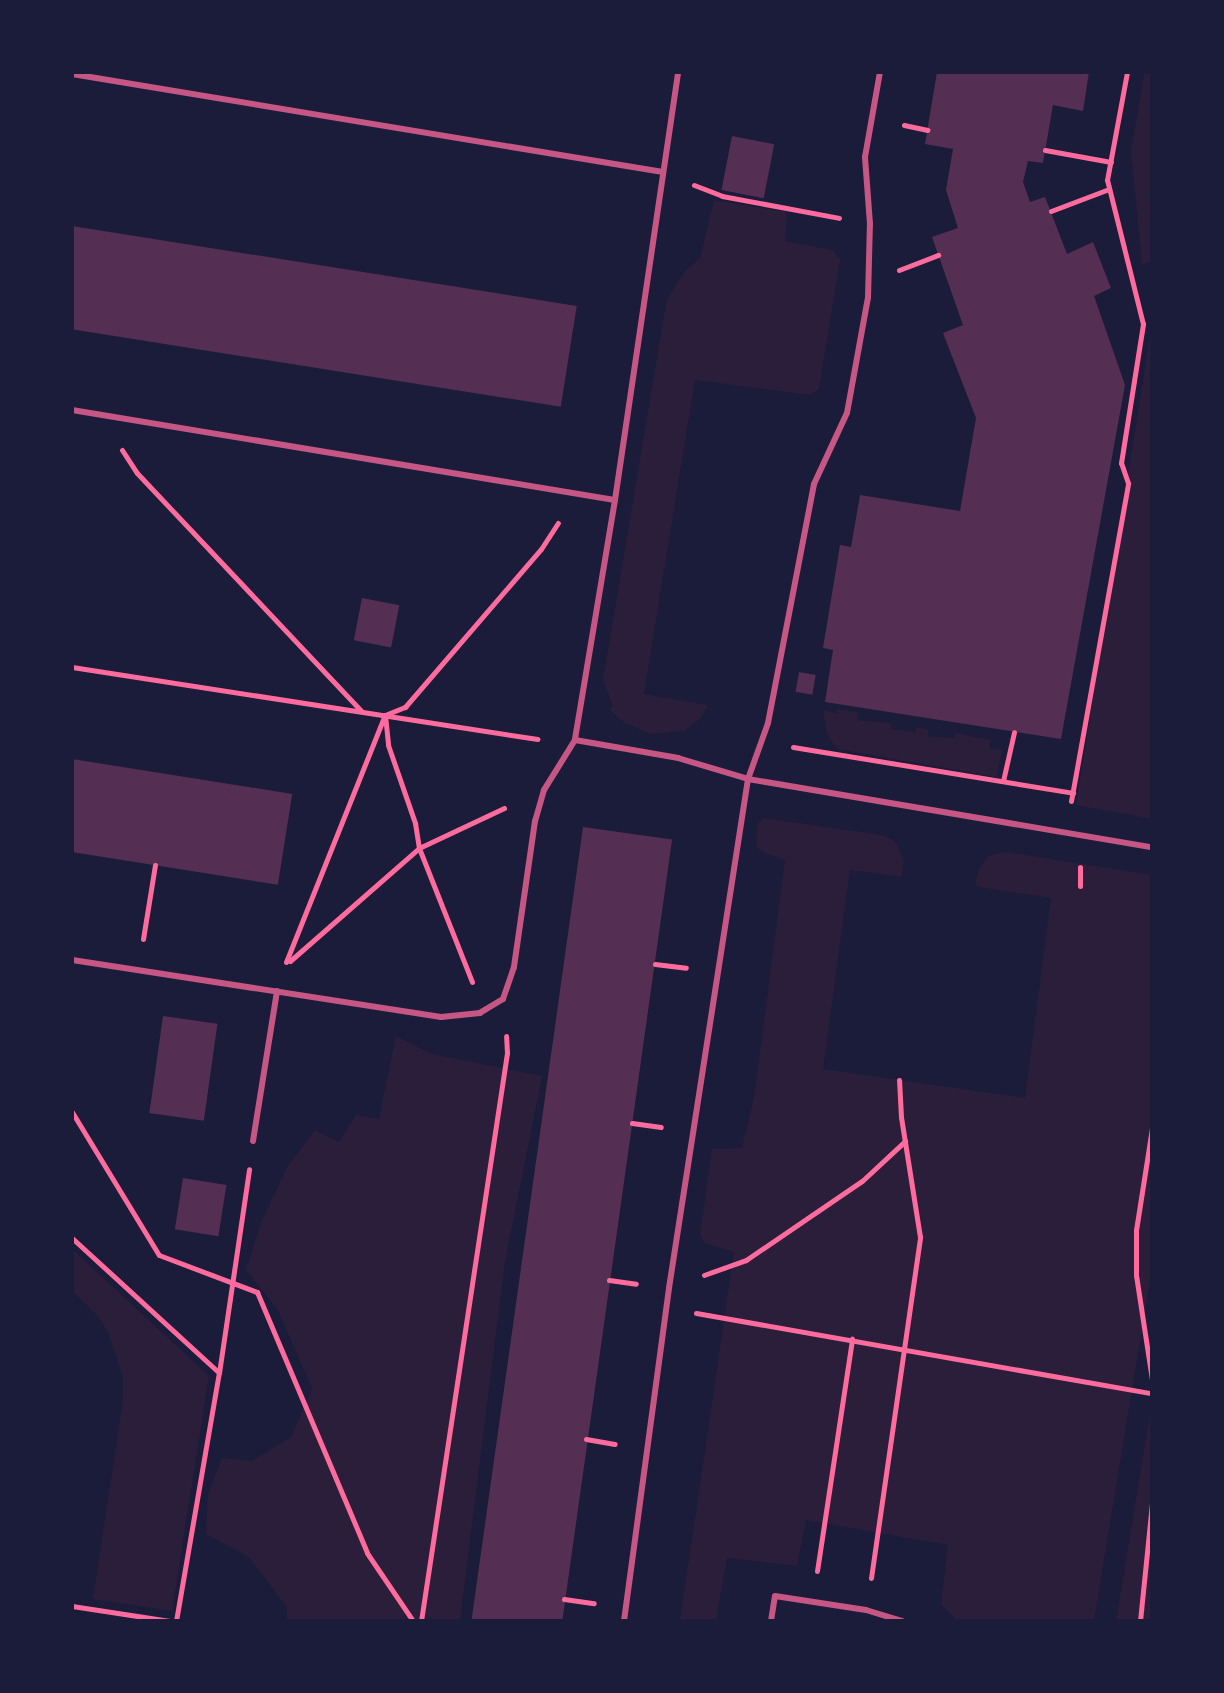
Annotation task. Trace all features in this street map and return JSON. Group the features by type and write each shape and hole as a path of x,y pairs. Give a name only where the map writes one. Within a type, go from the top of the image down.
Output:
{"lane":[{"path":"72,960 441,1017 480,1013 503,999 514,967 535,821 544,790 575,740 615,500 678,72"},
{"path":"624,1621 666,1308 748,779 774,695 814,484 847,413 868,298 870,224 865,157 880,72"},
{"path":"72,74 663,172"},
{"path":"72,410 615,500"},
{"path":"575,740 678,758 748,779 1152,847"},
{"path":"253,1141 277,991"},
{"path":"771,1621 775,1596 866,1610 902,1621"}],"path":[{"path":"1066,833 1128,483 1121,463 1143,324 1109,189 1127,72"},
{"path":"1045,150 1111,162"},
{"path":"1051,211 1109,189"},
{"path":"722,196 870,224"},
{"path":"116,439 137,473 361,712"},
{"path":"516,803 419,848 284,966 385,715 405,707 541,549 559,520"},
{"path":"72,667 512,733 545,741 575,740"},
{"path":"385,715 388,745 415,823 419,848 472,983"},
{"path":"1003,781 1014,732"},
{"path":"762,741 1073,793"},
{"path":"139,970 155,865"},
{"path":"421,1621 507,1053 503,999"},
{"path":"866,1610 920,1237 899,1080"},
{"path":"72,1112 159,1255 257,1292 367,1553 413,1621"},
{"path":"1152,1128 1136,1230 1136,1275 1152,1380"},
{"path":"72,1606 173,1621 219,1373 253,1141"},
{"path":"746,1260 862,1181 905,1141"},
{"path":"72,1238 219,1373"},
{"path":"733,1319 1152,1393"},
{"path":"813,1602 852,1339"},
{"path":"1140,1621 1152,1502"},
{"path":"102,1610 107,1621"}],"shaded area":[{"path":"1145,72 1152,72 1152,262 1142,264 1131,150"},
{"path":"714,200 787,212 785,241 833,250 840,260 819,389 810,395 695,380 644,694 708,705 701,718 684,731 651,734 625,723 609,709 613,706 603,680 667,299 685,271 700,258"},
{"path":"1152,323 1152,819 1076,805"},
{"path":"838,709 858,712 857,720 891,723 891,729 915,732 918,727 928,729 928,736 954,738 956,733 991,740 989,748 1002,750 997,777 837,749 827,734 823,710 837,713"},
{"path":"763,818 882,835 895,841 904,860 902,877 850,870 823,1069 1025,1098 1051,898 978,887 975,883 979,869 988,856 1006,852 1152,875 1152,1269 1094,1621 958,1621 941,1604 948,1545 806,1520 797,1566 727,1558 716,1621 680,1621 734,1252 705,1243 700,1235 712,1149 742,1148 754,1098 785,860 756,847 758,823"},
{"path":"396,1036 432,1054 542,1076 505,1262 460,1621 287,1621 287,1607 249,1557 206,1534 208,1494 222,1458 252,1461 291,1437 312,1389 278,1310 246,1270 262,1220 288,1166 315,1130 339,1142 356,1115 379,1119"},
{"path":"72,1249 209,1376 172,1611 93,1599 123,1400 123,1377 109,1334 97,1315 72,1291"},
{"path":"1152,1402 1152,1621 1116,1621"}],"building":[{"path":"937,72 1089,72 1083,111 1053,105 1043,163 1028,161 1023,182 1030,202 1045,197 1067,254 1093,242 1111,288 1094,296 1125,385 1061,739 825,702 833,650 823,648 840,545 851,547 860,495 960,511 976,418 943,333 963,325 932,237 958,228 946,190 953,149 925,144"},
{"path":"732,136 774,144 764,198 722,190"},
{"path":"72,226 577,306 561,407 72,329"},
{"path":"362,598 399,605 391,647 354,640"},
{"path":"799,672 816,675 812,695 796,692"},
{"path":"72,759 292,794 278,885 72,852"},
{"path":"583,827 672,840 562,1621 471,1621"},
{"path":"163,1016 217,1024 204,1121 149,1113"},
{"path":"183,1178 226,1185 218,1236 175,1229"}]}
